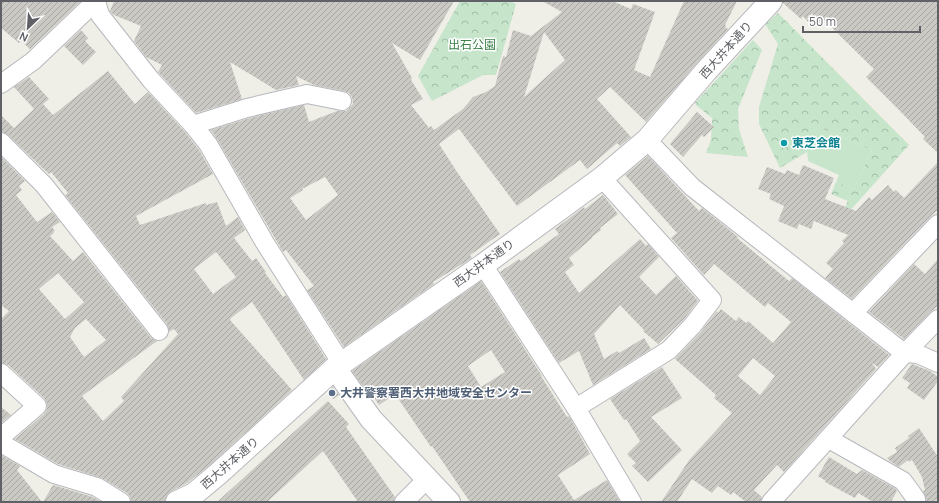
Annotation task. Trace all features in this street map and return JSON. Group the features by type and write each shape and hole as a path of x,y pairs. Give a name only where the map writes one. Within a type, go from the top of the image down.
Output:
{"street":[{"path":"1,84 33,61 96,1 100,15 151,80 193,125 208,144 265,243 371,419 449,502"},
{"name":"西大井本通り","path":"177,502 194,494 218,474 339,366 483,265 602,178 647,140 707,70 771,1"},
{"path":"193,125 247,108 307,94 342,102"},
{"path":"647,140 692,187 905,353 918,354 938,363"},
{"path":"1,142 44,185 159,331"},
{"path":"576,408 669,350 692,326 712,300 602,178"},
{"path":"853,313 938,224"},
{"path":"483,265 576,408 632,502"},
{"path":"771,502 905,353 938,319"},
{"path":"1,373 37,406 1,437"},
{"path":"829,439 903,481 916,499 916,502"},
{"path":"1,443 54,474 97,487 121,502"},
{"path":"404,502 427,478"}],"green space":[{"name":"出石公園","path":"460,1 510,1 516,4 496,75 483,75 432,101 418,76"},
{"path":"778,13 909,145 837,225 848,201 831,194 836,182 854,189 872,150 823,129 811,129 806,138 807,152 780,168 759,124 759,107 778,44 765,24"},
{"path":"753,40 762,50 738,109 739,129 748,157 706,153 711,140 712,118 695,103"},
{"path":"810,129 823,129 872,150 854,189 836,182 839,175 808,161 806,138"}],"building":[{"path":"1,1 81,1 30,49 21,41 19,43 1,28"},
{"path":"114,1 454,1 420,60 392,43 412,78 411,80 423,99 411,105 429,128 431,126 434,130 463,109 473,97 486,92 495,86 503,56 506,57 513,30 531,36 562,12 542,1 612,1 631,9 633,4 655,12 634,70 650,77 684,1 737,1 725,25 728,29 646,122 610,87 597,99 631,137 620,146 617,143 587,169 580,160 517,206 459,129 439,144 500,234 470,255 472,258 433,282 434,284 344,347 307,290 314,286 286,250 283,252 211,130 250,118 304,105 309,122 337,111 346,111 353,104 352,97 349,93 344,91 314,85 296,76 299,85 276,90 230,62 242,99 196,113 158,72 162,65 146,57 134,41 141,26 114,15 110,11","holes":["544,32 565,60 524,97","325,177 338,195 306,220 290,198 303,190 302,189"]},
{"path":"783,1 938,1 938,153 923,139 925,137 866,77 874,69 823,19 813,28 803,16 801,19 783,3"},
{"path":"81,30 88,38 85,41 96,52 83,65 64,46"},
{"path":"108,71 135,104 148,92 185,132 199,150 213,174 136,216 140,225 206,203 206,205 217,202 226,226 238,217 245,230 234,238 252,261 256,258 283,297 286,295 326,359 304,380 252,302 231,318 230,320 292,390 210,465 187,483 167,495 165,502 131,502 127,493 102,478 58,464 15,439 44,414 47,409 47,404 44,398 8,365 1,363 1,319 9,311 1,305 1,157 25,181 19,186 22,190 16,195 37,222 52,212 60,222 52,227 55,231 50,236 73,261 83,252 151,338 157,341 82,396 103,421 124,401 121,397 178,334 174,329 169,332 167,324 65,195 68,193 51,172 49,174 8,135 1,132 1,115 14,128 34,109 14,87 29,77 49,99 43,104 53,115","holes":["216,252 236,277 213,294 194,269","58,273 84,302 65,319 39,289","86,319 106,340 84,357 70,337 75,328"]},
{"path":"697,112 714,127 704,137 702,135 683,157 670,144"},
{"path":"648,156 699,211 702,208 789,281 792,278 889,355 878,367 872,363 876,369 784,472 777,465 754,490 762,497 761,502 746,502 733,492 731,495 718,486 712,493 692,479 677,502 661,502 690,459 732,413 714,398 716,395 675,359 700,333 717,311 718,313 721,309 736,321 739,317 746,323 748,321 773,343 791,322 768,303 765,307 714,264 704,275 671,238 677,233 625,175","holes":["753,358 775,376 760,395 738,376"]},
{"path":"938,162 938,210 852,299 825,278 833,269 826,263 844,243 842,241 848,235 814,221 811,229 799,224 797,229 778,221 784,206 769,199 771,194 758,189 767,167 785,174 787,170 799,175 803,165 834,178 825,199 856,211 869,197 872,200 888,185 894,192 896,190 904,198"},
{"path":"603,195 618,214 600,228 601,230 569,258 574,265 565,272 579,293 640,239 646,246 648,244 659,257 639,277 656,295 676,276 698,301 684,319 658,344 643,331 644,330 620,305 594,334 604,359 617,351 619,353 644,338 651,349 593,385 579,351 559,363 500,272 519,259 521,261 559,234 555,229"},
{"path":"938,259 938,306 930,312 904,339 869,312 914,264 925,274"},
{"path":"481,281 567,417 569,416 590,454 558,475 574,500 607,480 620,502 470,502 395,394 379,405 371,393 369,395 352,371","holes":["491,350 505,372 481,387 468,366"]},
{"path":"912,364 930,371 938,377 938,381 924,400 907,388 910,383 902,378"},
{"path":"662,367 682,398 651,417 682,450 648,482 632,466 636,463 627,454 640,441 626,419 624,420 610,399"},
{"path":"333,387 339,395 333,399 328,391"},
{"path":"328,401 349,424 346,427 395,497 394,502 358,502 323,451 267,502 217,502"},
{"path":"1,407 11,415 1,423"},
{"path":"919,428 938,457 938,500 927,502 923,491 925,490 922,477 912,460 909,462 908,460 899,467 887,458 897,452 895,448 909,438 908,436"},
{"path":"1,455 20,466 17,470 42,502 1,502"},
{"path":"829,457 857,474 862,470 896,489 897,491 891,502 873,502 858,493 855,498 825,482 826,481 818,476"},
{"path":"53,485 93,497 101,502 43,502"}],"place":[{"name":"東芝会館","path":"784,143"},
{"name":"大井警察署西大井地域安全センター","path":"332,393"}]}
